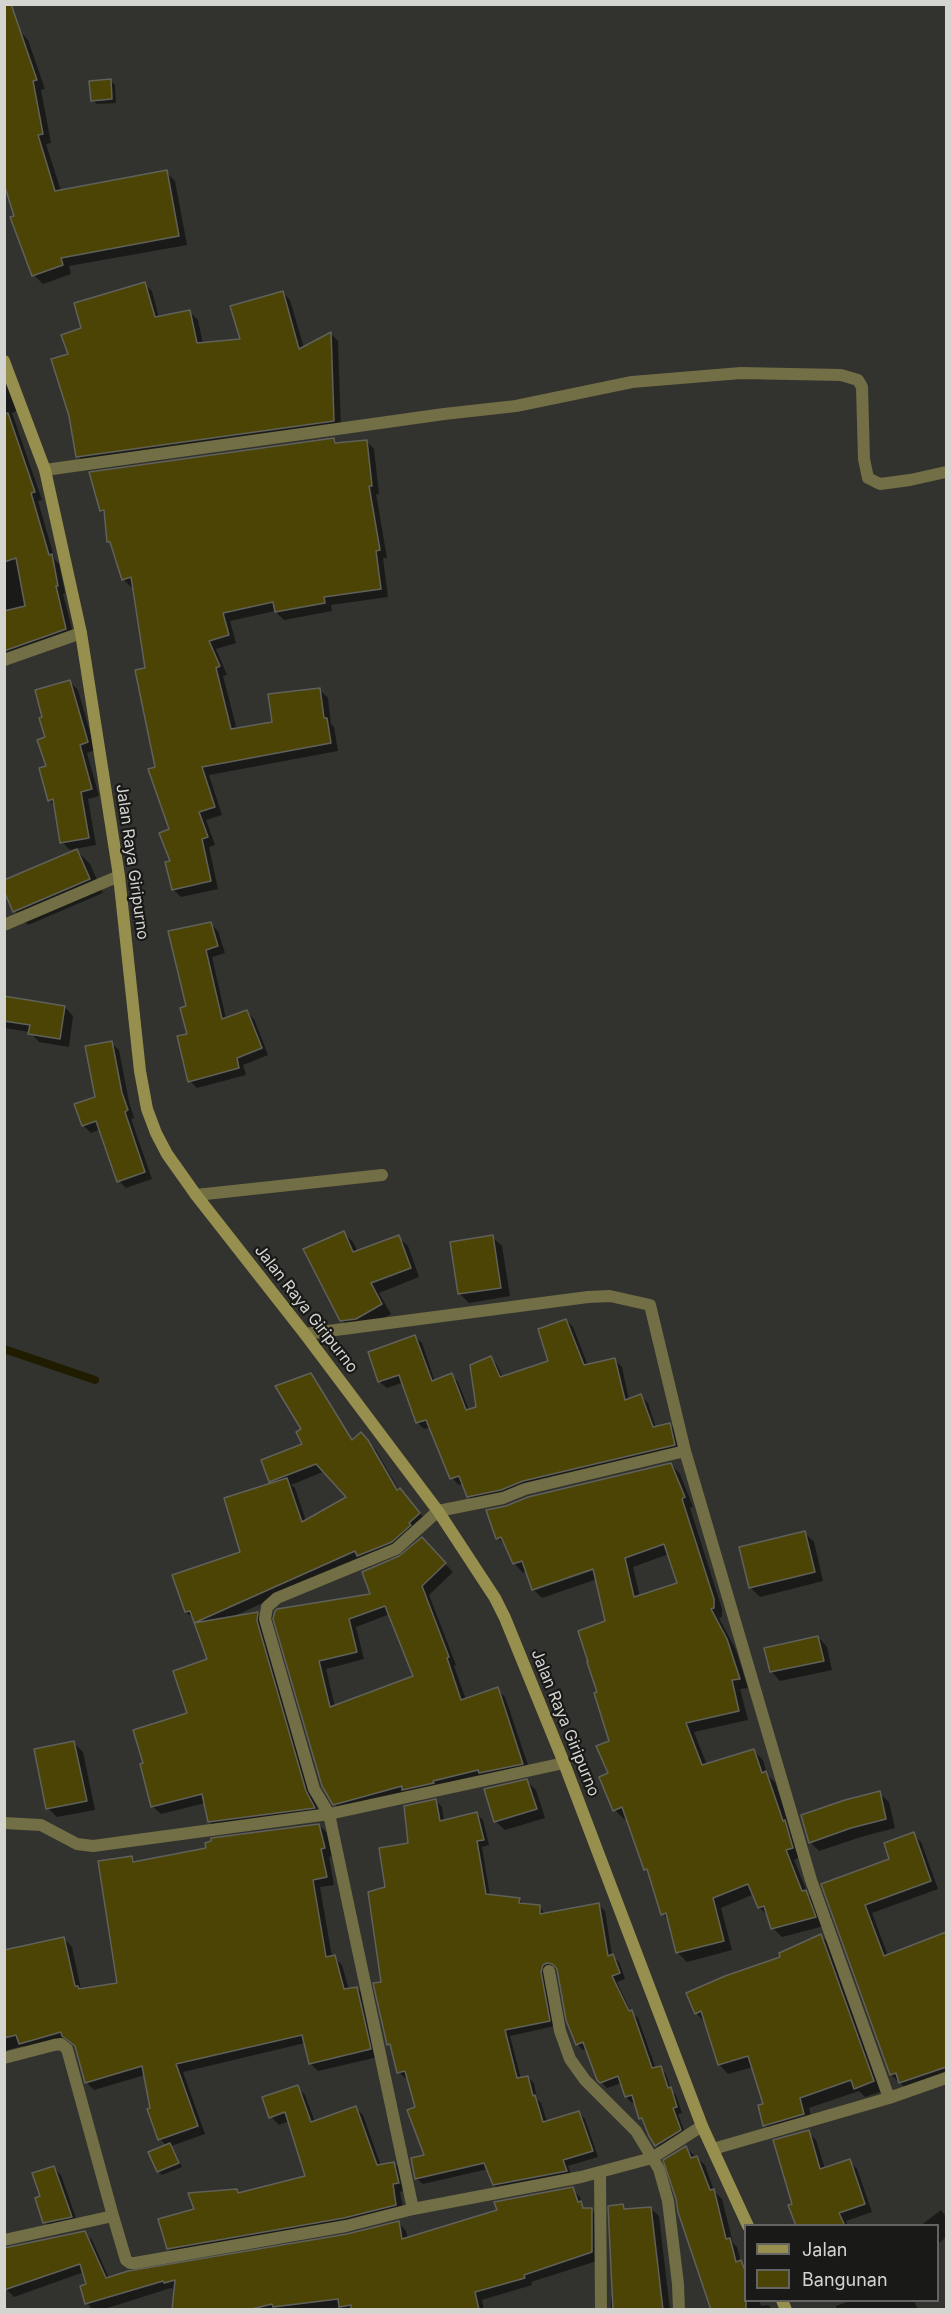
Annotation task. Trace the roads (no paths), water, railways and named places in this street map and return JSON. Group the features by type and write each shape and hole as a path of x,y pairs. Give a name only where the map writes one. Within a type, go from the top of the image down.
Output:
{"main road":[{"name":"Jalan Raya Giripurno","path":"4,361 45,470 81,633 119,876 142,1089 156,1133 167,1154 196,1195 305,1334 438,1511 495,1598 564,1763 702,2126 747,2224"}],"street":[{"path":"45,470 516,406 632,382 741,373 841,375 858,380 862,387 864,459 868,478 880,484 946,472"},
{"path":"4,660 81,633"},
{"path":"4,925 119,876"},
{"path":"196,1195 382,1175"},
{"path":"305,1334 588,1297 616,1297 650,1305 685,1452 811,1880 889,2098"},
{"path":"413,2209 329,1814 314,1789 265,1619 267,1607 277,1598 396,1549 438,1511 503,1498 525,1489 685,1452"},
{"path":"4,1823 40,1825 77,1844 93,1846 329,1814 564,1763"},
{"path":"549,1971 560,2031 570,2060 585,2080 636,2132 648,2159 659,2169 668,2201 679,2310"},
{"path":"4,2058 61,2044 67,2049 126,2260 132,2264 346,2226 413,2209 600,2172 648,2159 702,2126"},
{"path":"713,2149 889,2098 946,2078"},
{"path":"600,2172 601,2310"},
{"path":"4,2240 113,2216"}],"waterway":[{"path":"4,1349 95,1380"}]}
